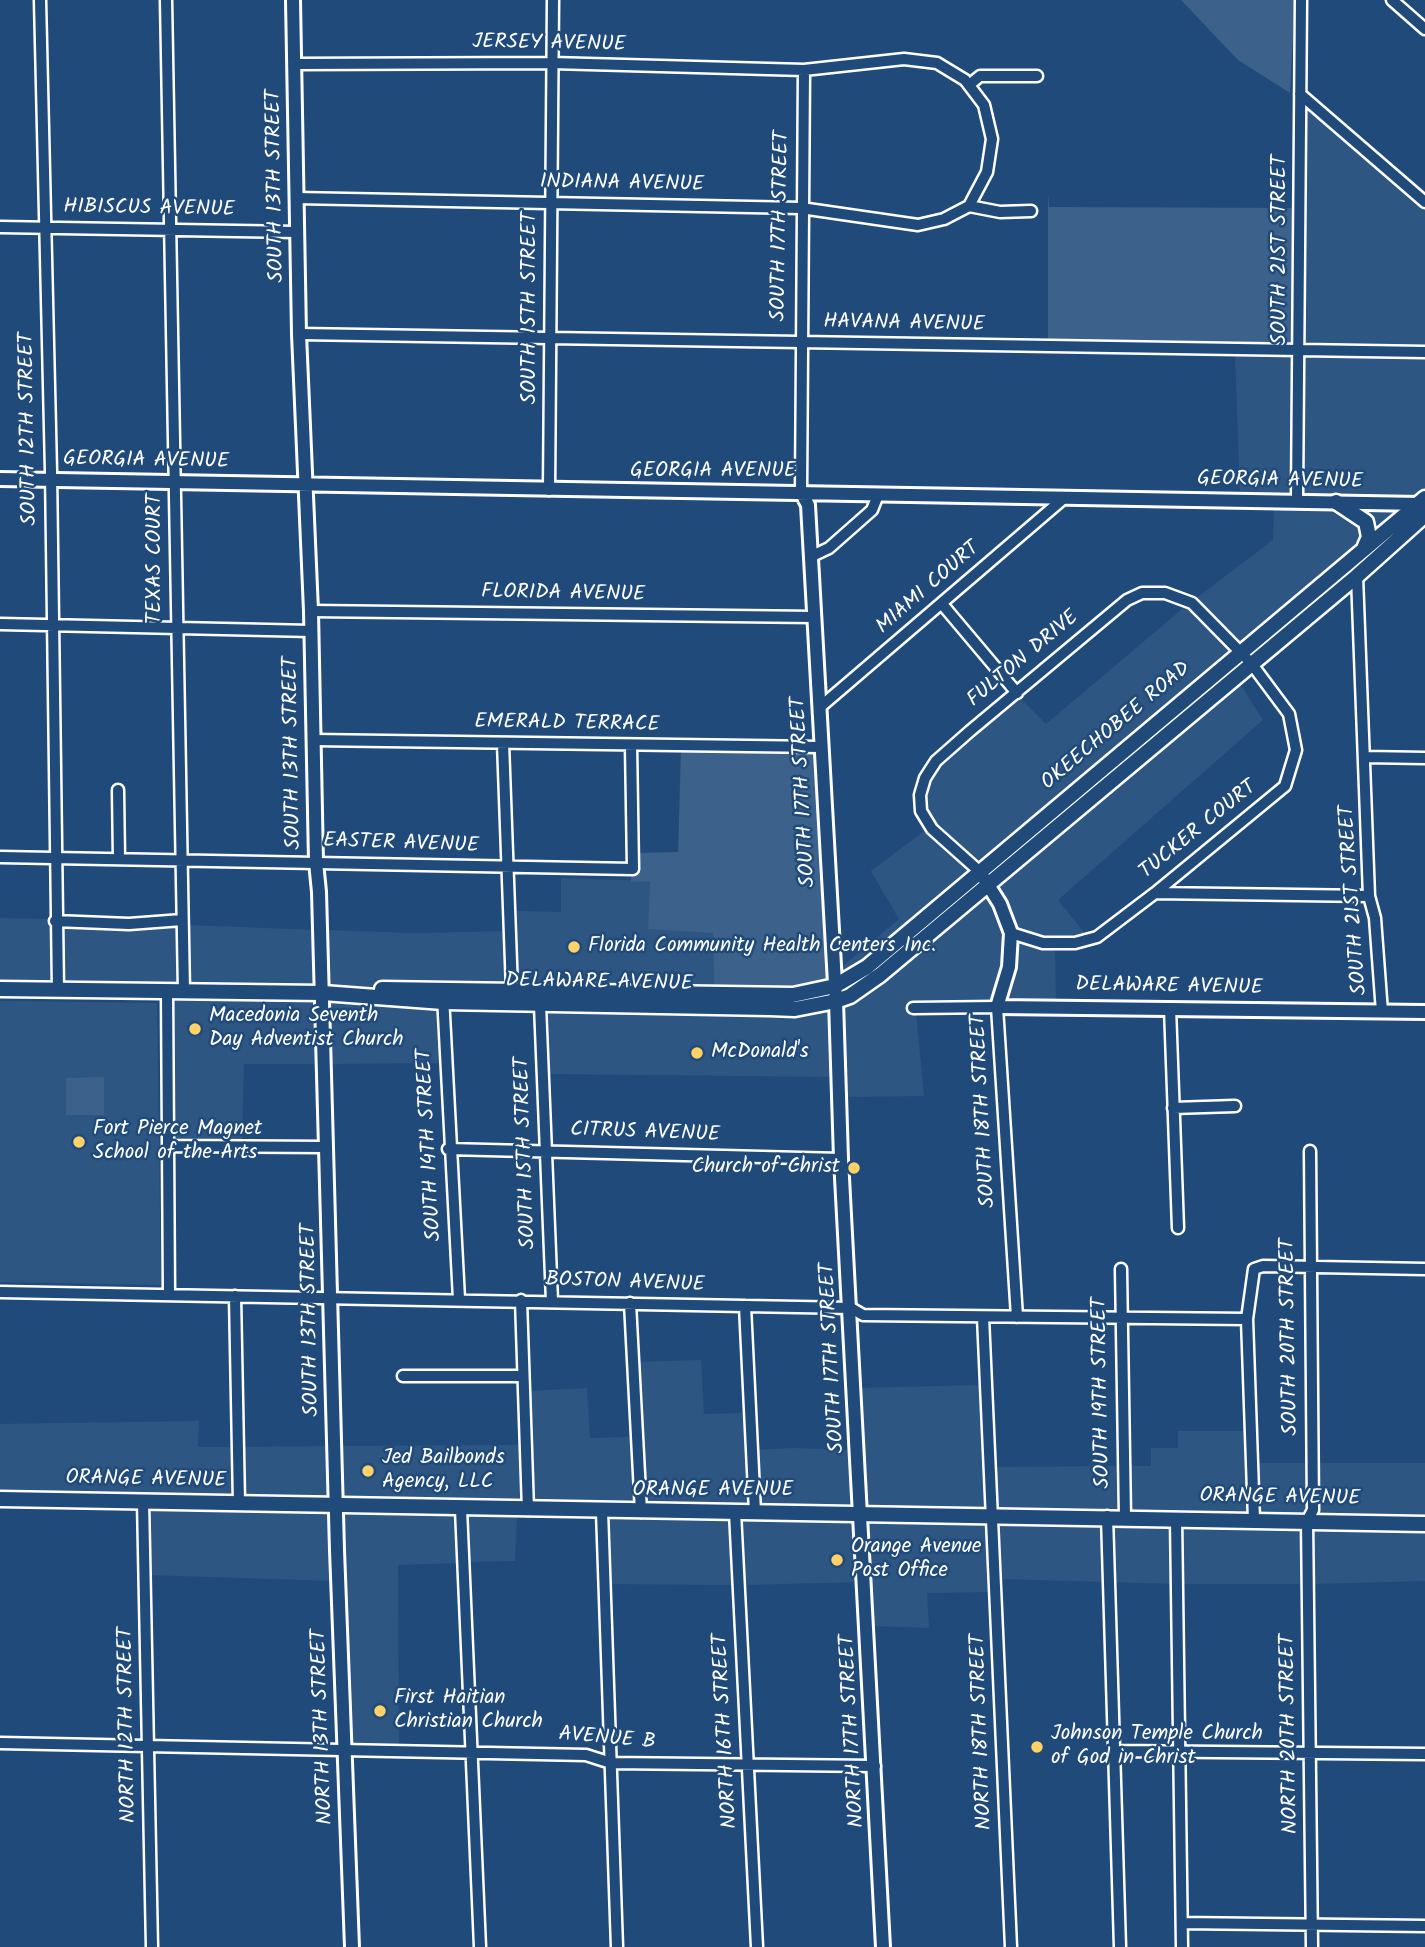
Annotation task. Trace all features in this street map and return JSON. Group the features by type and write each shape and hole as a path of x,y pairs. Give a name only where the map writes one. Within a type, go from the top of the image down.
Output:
{"main road":[{"path":"1336,502 1366,522 1369,537 1365,546"},
{"name":"OKEECHOBEE ROAD","path":"836,1002 850,996 880,975 984,877 1238,653 1365,546 1423,505"},
{"name":"OKEECHOBEE ROAD","path":"835,986 867,967 984,877 1251,663 1357,576 1423,505"},
{"name":"DELAWARE AVENUE","path":"443,995 512,990 793,995 835,986"},
{"name":"DELAWARE AVENUE","path":"0,989 360,994 390,988 540,1004 794,1009 836,1002"},
{"name":"ORANGE AVENUE","path":"0,1499 641,1512 1107,1516 1425,1524"}],"street":[{"name":"SOUTH 12TH STREET","path":"40,0 51,480 54,858 58,990"},
{"name":"TEXAS COURT","path":"166,0 184,991"},
{"name":"SOUTH 13TH STREET","path":"293,0 296,232 312,631 316,862 323,993 336,1505"},
{"name":"SOUTH 15TH STREET","path":"549,490 553,0"},
{"name":"SOUTH 21ST STREET","path":"1297,500 1301,0"},
{"path":"1392,0 1425,29"},
{"path":"804,70 904,58 937,63 969,85 984,105 992,139 987,172 969,206 1000,212 1031,211"},
{"name":"JERSEY AVENUE","path":"294,64 552,63 804,70"},
{"name":"SOUTH 17TH STREET","path":"804,70 801,492 808,505 861,1512"},
{"path":"969,85 980,76 1037,76"},
{"path":"1300,94 1425,202"},
{"name":"INDIANA AVENUE","path":"296,198 801,208 918,225 944,219 969,206"},
{"name":"HIBISCUS AVENUE","path":"0,227 296,232"},
{"name":"HAVANA AVENUE","path":"299,334 1425,352"},
{"name":"GEORGIA AVENUE","path":"0,479 1063,499 1297,500 1423,505"},
{"path":"810,557 829,548 872,510 878,495"},
{"name":"MIAMI COURT","path":"819,708 1063,499"},
{"name":"SOUTH 21ST STREET","path":"1357,576 1369,896 1376,918 1382,1012"},
{"name":"FULTON DRIVE","path":"984,877 932,829 921,811 920,795 925,778 936,761 1127,600 1142,593 1165,593 1192,603 1238,653 1251,663"},
{"path":"942,604 1017,692"},
{"name":"FLORIDA AVENUE","path":"311,611 814,617"},
{"path":"0,624 312,631"},
{"name":"TUCKER COURT","path":"1011,933 1043,943 1075,943 1097,937 1156,893 1285,786 1296,750 1289,714 1251,663"},
{"name":"EMERALD TERRACE","path":"313,740 821,747"},
{"path":"503,743 512,990"},
{"name":"EASTER AVENUE","path":"0,857 633,869 631,745"},
{"path":"1365,757 1425,758"},
{"path":"118,790 119,859"},
{"name":"SOUTH 18TH STREET","path":"984,877 1011,933 1009,967 997,1007 1017,1317"},
{"path":"1156,893 1369,896"},
{"path":"55,921 129,924 182,920"},
{"path":"167,991 169,1294"},
{"name":"SOUTH 14TH STREET","path":"443,995 449,1149 459,1299"},
{"name":"SOUTH 15TH STREET","path":"540,1004 552,1301"},
{"name":"DELAWARE AVENUE","path":"913,1007 1425,1012"},
{"path":"1170,1008 1178,1228"},
{"path":"1173,1108 1235,1106"},
{"path":"168,1146 327,1147"},
{"name":"CITRUS AVENUE","path":"449,1149 841,1158"},
{"name":"SOUTH 20TH STREET","path":"1307,1521 1313,1510 1310,1151"},
{"path":"1254,1520 1247,1319 1254,1269 1263,1266 1425,1269"},
{"name":"SOUTH 19TH STREET","path":"1121,1269 1125,1517"},
{"name":"BOSTON AVENUE","path":"0,1292 851,1308 863,1315 1247,1319"},
{"path":"234,1296 239,1503"},
{"path":"521,1300 528,1510"},
{"path":"630,1303 641,1512"},
{"path":"745,1306 755,1513"},
{"path":"983,1317 990,1515"},
{"path":"403,1376 523,1376"},
{"name":"NORTH 12TH STREET","path":"143,1501 152,1947"},
{"name":"NORTH 13TH STREET","path":"336,1505 352,1947"},
{"path":"461,1509 480,1947"},
{"path":"602,1511 617,1947"},
{"name":"NORTH 16TH STREET","path":"735,1512 757,1947"},
{"name":"NORTH 17TH STREET","path":"861,1512 883,1947"},
{"name":"NORTH 18TH STREET","path":"990,1515 1011,1947"},
{"path":"1107,1516 1120,1947"},
{"path":"1176,1518 1182,1947"},
{"name":"NORTH 20TH STREET","path":"1307,1521 1312,1947"},
{"name":"AVENUE B","path":"0,1743 586,1755 611,1763 875,1766"},
{"path":"1114,1751 1425,1754"},
{"path":"1182,1923 1425,1926"}],"shaded area":[{"path":"1181,0 1295,0 1290,93 1238,60"},
{"path":"1305,106 1425,208 1425,347 1304,344"},
{"path":"1048,194 1049,207 1296,208 1295,344 1048,341"},
{"path":"1235,354 1295,357 1293,495 1240,495"},
{"path":"1304,354 1425,357 1425,492 1417,499 1302,495"},
{"path":"1274,505 1405,509 1239,646 1195,599 1273,540"},
{"path":"1187,605 1232,652 979,865 936,826 926,809 929,780 939,765 973,735 1019,697 1046,724"},
{"path":"1238,681 1263,720 1058,900 1086,935 1044,938 1015,929 994,884"},
{"path":"681,751 817,752 827,984 811,988 714,988 713,933 648,929 650,881 631,882 631,874 637,873 637,853 678,852"},
{"path":"927,829 972,871 864,963 839,979 839,969 899,919 871,871"},
{"path":"561,878 650,881 713,932 714,988 517,985 515,911 561,912"},
{"path":"987,890 1007,934 1005,966 994,1002 909,1003 909,1012 916,1012 924,1096 843,1097 841,1005"},
{"path":"0,918 51,919 53,985 0,984"},
{"path":"187,925 316,930 318,988 188,987"},
{"path":"60,926 129,929 178,926 179,986 62,985"},
{"path":"325,930 414,933 507,931 508,985 390,983 360,989 327,988"},
{"path":"1015,940 1055,948 1056,1002 1003,1002"},
{"path":"172,996 318,998 320,1064 244,1064 242,1141 173,1141"},
{"path":"327,998 439,1006 441,1063 329,1064"},
{"name":"Fort Pierce Magnet School of the Arts","path":"0,1001 157,1003 161,1285 0,1282"},
{"path":"832,1007 834,1077 547,1074 545,1009"},
{"path":"104,1077 104,1115 66,1115 66,1078"},
{"path":"701,1360 704,1414 746,1413 750,1507 645,1507 637,1362"},
{"path":"981,1385 986,1510 865,1507 859,1388"},
{"path":"587,1388 590,1438 633,1437 636,1507 532,1505 528,1391"},
{"path":"199,1421 198,1447 234,1447 235,1498 0,1495 0,1424"},
{"path":"1178,1431 1246,1431 1249,1515 1129,1512 1128,1466 1151,1466 1151,1448 1178,1448"},
{"path":"521,1445 523,1505 340,1501 339,1446"},
{"path":"330,1446 331,1500 243,1499 242,1447"},
{"path":"756,1450 853,1450 856,1507 759,1507"},
{"path":"1256,1463 1308,1463 1309,1509 1305,1516 1258,1515"},
{"path":"1317,1463 1425,1463 1425,1519 1315,1516 1318,1510"},
{"path":"1119,1466 1120,1512 995,1510 993,1467"},
{"path":"147,1506 332,1510 334,1581 149,1575"},
{"path":"340,1510 457,1513 459,1563 398,1565 399,1746 348,1746"},
{"path":"466,1514 517,1515 515,1561 468,1562"},
{"path":"606,1516 731,1517 734,1585 609,1584"},
{"path":"740,1517 857,1517 861,1582 743,1585"},
{"path":"866,1517 986,1520 991,1592 927,1593 929,1628 872,1626"},
{"path":"995,1520 1103,1521 1105,1582 999,1579"},
{"path":"1112,1521 1172,1523 1173,1584 1114,1582"},
{"path":"1181,1523 1303,1526 1303,1584 1182,1584"},
{"path":"1311,1526 1425,1529 1425,1581 1312,1584"}],"place":[{"name":"Florida Community Health Centers Inc.","path":"574,947"},
{"name":"Macedonia Seventh Day Adventist Church","path":"195,1029"},
{"name":"McDonald's","path":"697,1053"},
{"name":"Fort Pierce Magnet School of the Arts","path":"79,1142"},
{"name":"Church of Christ","path":"854,1168"},
{"name":"Jed Bailbonds Agency, LLC","path":"368,1471"},
{"name":"Orange Avenue Post Office","path":"837,1560"},
{"name":"First Haitian Christian Church","path":"380,1711"},
{"name":"Johnson Temple Church of God in Christ","path":"1037,1747"}]}
